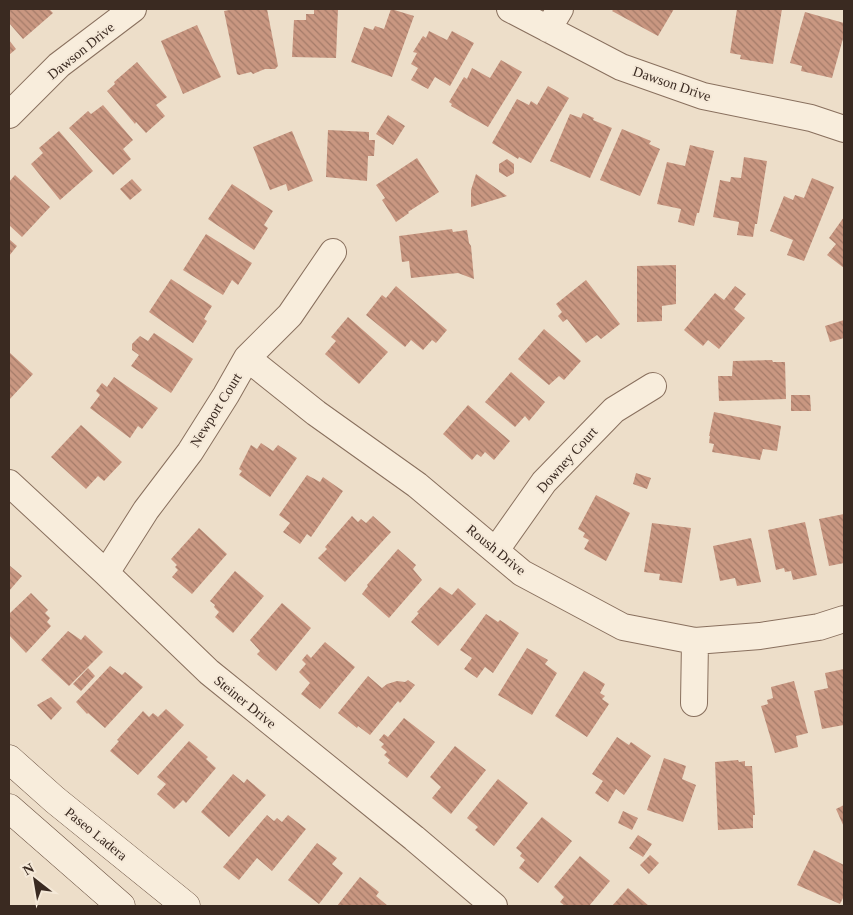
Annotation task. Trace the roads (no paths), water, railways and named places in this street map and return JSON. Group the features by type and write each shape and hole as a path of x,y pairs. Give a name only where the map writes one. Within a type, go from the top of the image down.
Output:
{"main road":[{"name":"Paseo Ladera","path":"9,759 55,800 186,906"},
{"path":"9,808 121,906"}],"street":[{"name":"Dawson Drive","path":"9,115 58,65 133,9"},
{"name":"Dawson Drive","path":"510,9 554,19 621,67 703,96 811,118 844,129"},
{"name":"Newport Court","path":"106,573 146,510 190,452 226,396 247,358 290,315 333,252"},
{"name":"Roush Drive","path":"247,358 316,413 417,485 522,573 623,626 695,641 760,636 819,628 844,620"},
{"name":"Downey Court","path":"496,550 544,482 614,410 653,386"},
{"name":"Steiner Drive","path":"9,483 209,672 414,838 494,906"},
{"path":"694,703 695,641"}]}
